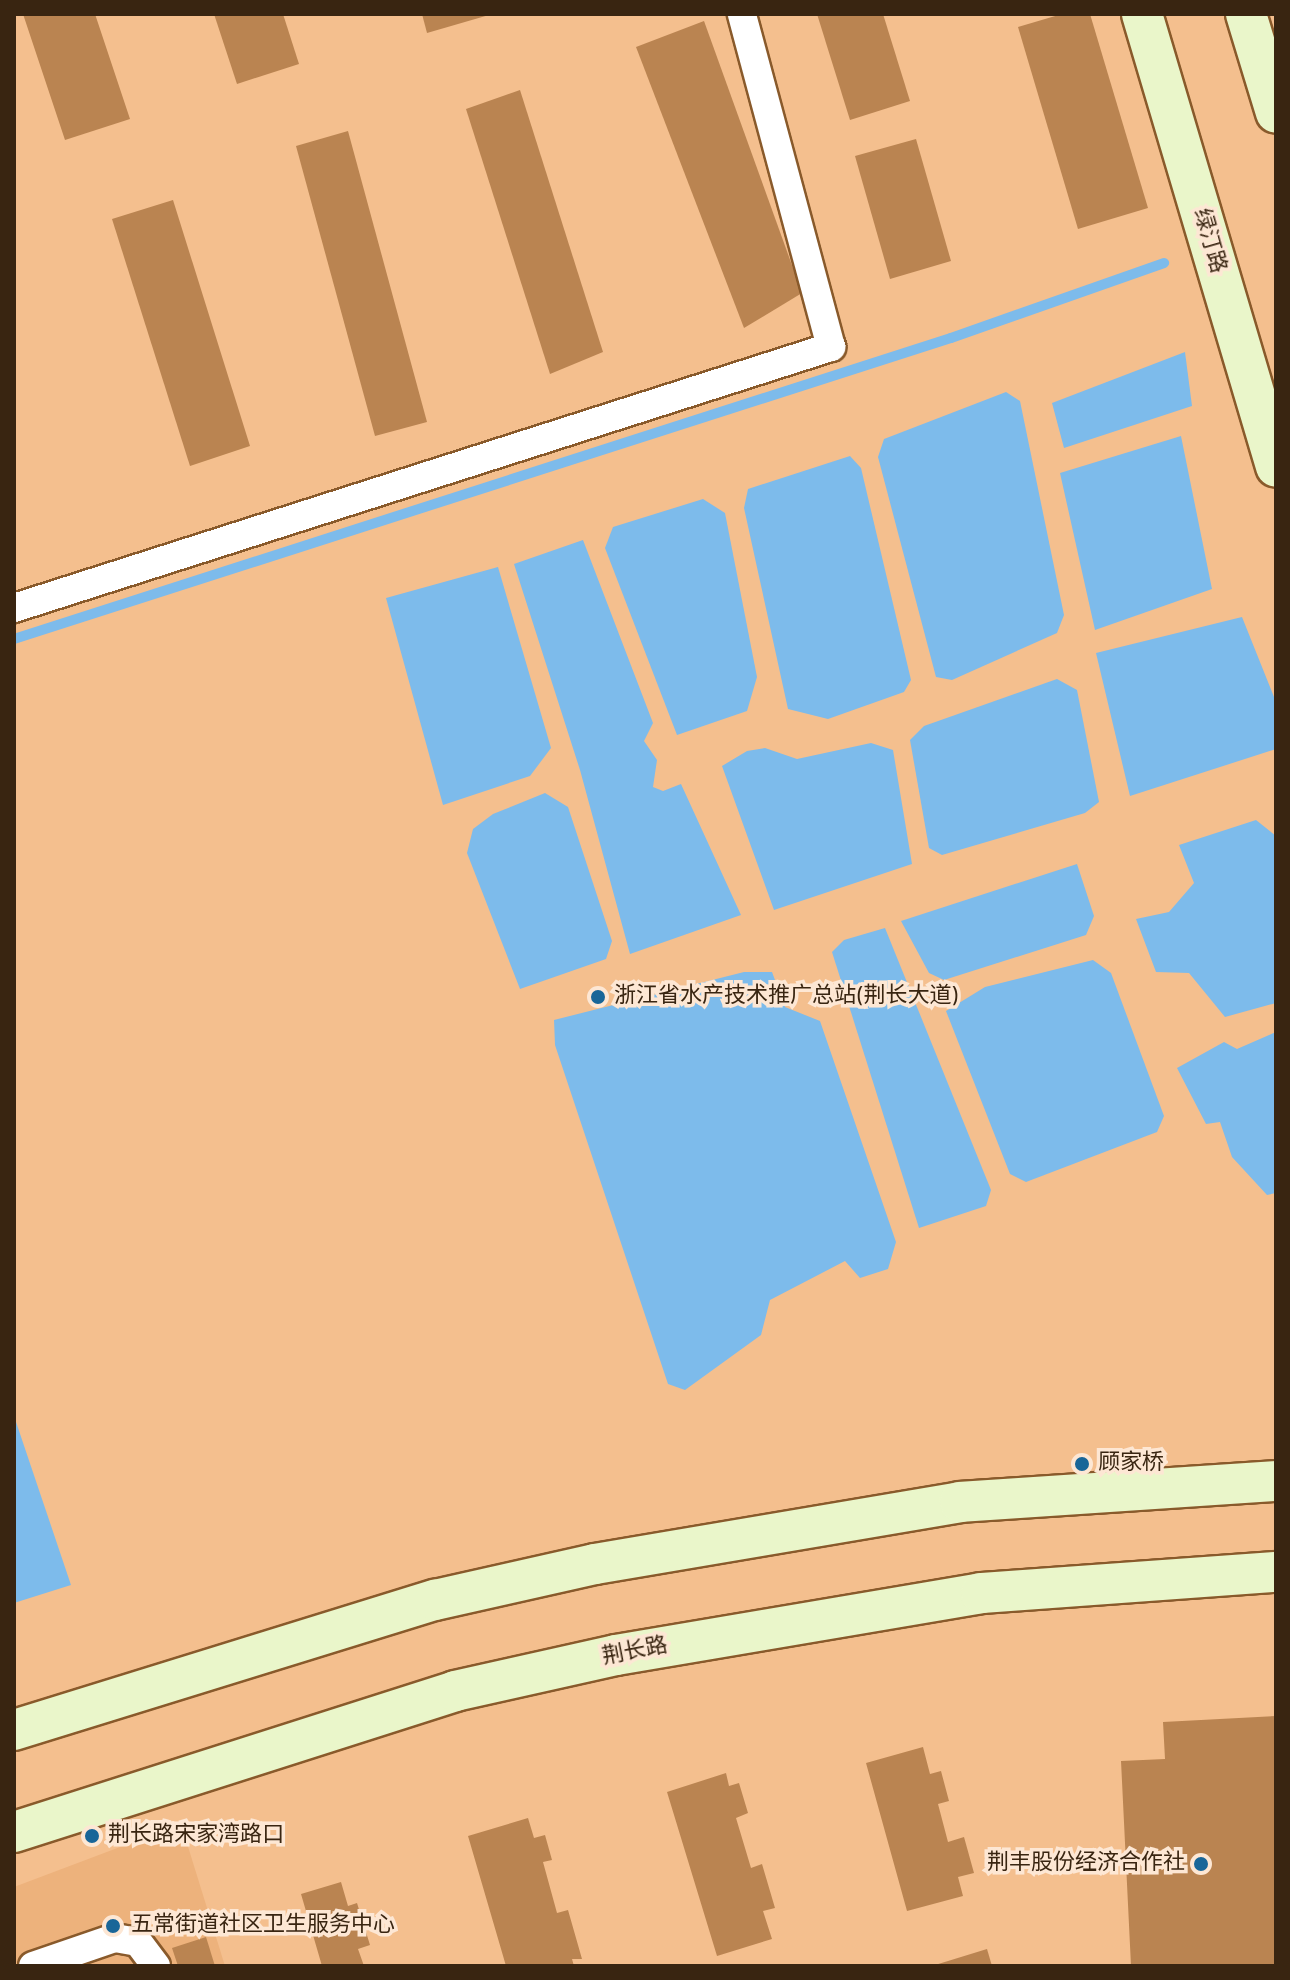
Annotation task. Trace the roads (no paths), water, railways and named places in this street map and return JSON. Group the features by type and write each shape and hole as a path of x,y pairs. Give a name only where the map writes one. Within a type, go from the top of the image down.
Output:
{"main road":[{"name":"绿汀路","path":"1142,14 1276,467"},
{"path":"1246,14 1276,113"},
{"path":"14,1730 435,1600 595,1564 960,1502 1276,1481"},
{"name":"荆长路","path":"14,1832 440,1695 616,1655 981,1593 1276,1572"}],"street":[{"path":"14,608 831,347 742,14"},
{"path":"33,1966 115,1938 138,1942 156,1966"}],"water":[{"path":"1185,352 1192,406 1064,448 1052,403"},
{"path":"1006,392 1020,401 1064,615 1057,633 952,680 936,677 878,457 884,439"},
{"path":"1181,436 1212,589 1095,630 1060,473"},
{"path":"850,456 861,468 911,680 904,692 828,719 788,709 744,508 748,489"},
{"path":"703,499 725,513 757,677 747,711 677,735 605,548 613,527"},
{"path":"583,540 653,723 644,741 657,760 653,787 663,791 681,784 741,915 630,954 580,770 514,564"},
{"path":"498,567 551,748 530,776 443,805 386,598"},
{"path":"1242,617 1276,702 1276,749 1130,796 1096,653"},
{"path":"1057,679 1077,690 1099,802 1085,813 942,855 929,848 910,740 924,726"},
{"path":"871,743 893,750 912,864 774,910 722,766 747,751 765,748 797,759"},
{"path":"545,793 568,807 612,941 606,959 520,989 467,853 473,829 493,814"},
{"path":"1256,820 1276,836 1276,1003 1225,1017 1189,973 1156,972 1136,919 1169,912 1194,883 1179,845"},
{"path":"1077,864 1094,916 1086,935 944,980 929,973 901,921"},
{"path":"885,928 991,1190 986,1206 919,1228 832,952 844,940"},
{"path":"1093,960 1111,973 1164,1116 1157,1132 1026,1182 1010,1174 946,1011 985,987"},
{"path":"744,972 772,972 785,1007 820,1021 896,1242 888,1269 860,1278 845,1261 770,1300 761,1335 685,1390 668,1384 555,1045 554,1020"},
{"path":"1276,1032 1276,1193 1267,1195 1232,1157 1220,1122 1206,1124 1177,1068 1224,1042 1237,1049"},
{"path":"14,1416 71,1585 14,1603"}],"waterway":[{"path":"14,639 951,338 1164,263"}],"place":[{"name":"浙江省水产技术推广总站(荆长大道)","path":"598,997"},
{"name":"顾家桥","path":"1082,1464"},
{"name":"荆长路宋家湾路口","path":"92,1836"},
{"name":"荆丰股份经济合作社","path":"1201,1864"},
{"name":"五常街道社区卫生服务中心","path":"113,1926"}]}
